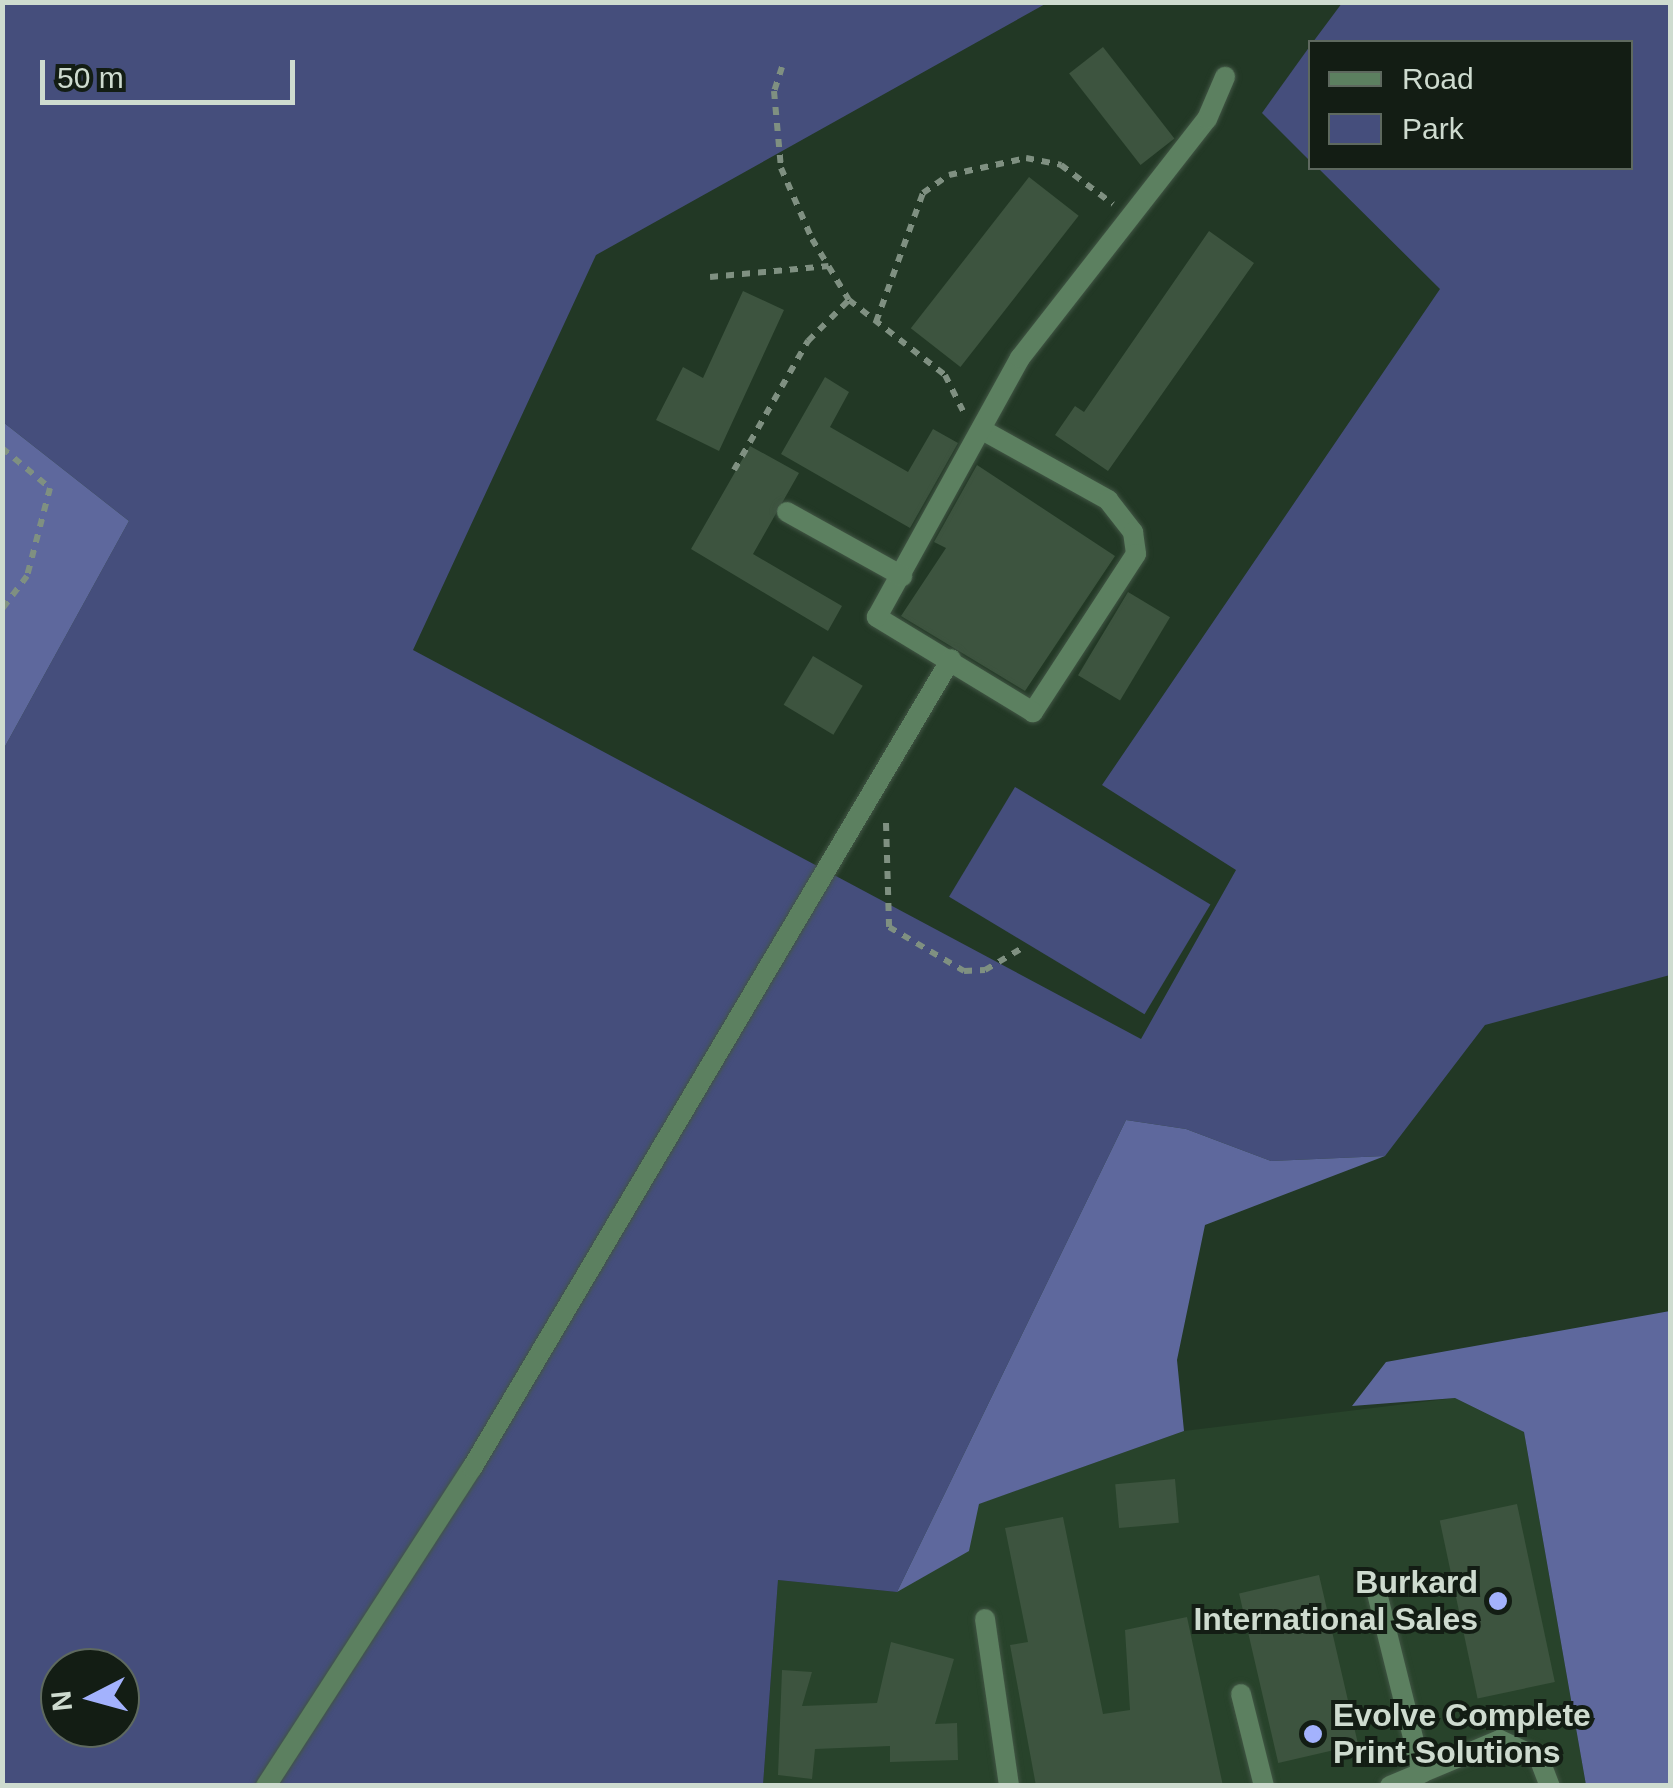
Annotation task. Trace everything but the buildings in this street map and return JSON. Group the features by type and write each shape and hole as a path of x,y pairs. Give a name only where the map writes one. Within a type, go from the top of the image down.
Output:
{"street":[{"path":"986,432 1124,513 1136,554 1033,712 877,617 986,432 1020,358 1207,119 1225,77"},
{"path":"788,512 902,576"},
{"path":"266,1786 472,1468 951,659"},
{"path":"1376,1589 1422,1773"},
{"path":"985,1619 1009,1786"},
{"path":"1240,1694 1264,1786"},
{"path":"1390,1786 1500,1740 1539,1758 1550,1786"}],"path":[{"path":"782,67 774,91 782,168 828,266 849,300 944,375 960,408 986,432"},
{"path":"876,322 922,193 948,174 1026,158 1060,165 1129,217"},
{"path":"710,278 828,266"},
{"path":"734,470 808,341 849,300"},
{"path":"2,448 50,488 27,576 2,609"},
{"path":"879,776 889,927 964,970 986,970 1024,947"}],"shaded area":[{"path":"3,422 129,521 3,750"},
{"path":"1126,1120 1186,1129 1271,1161 1385,1156 1205,1225 1177,1360 1184,1431 979,1504 969,1551 897,1592"},
{"path":"1670,1311 1670,1785 1586,1785 1524,1432 1455,1398 1352,1406 1386,1362"},
{"path":"1455,1398 1524,1432 1586,1785 763,1785 778,1580 897,1592 978,1504 1184,1431"}],"green space":[{"path":"3,3 1047,3 596,255 413,650 1141,1039 1236,870 1102,785 1440,289 1320,170 1633,170 1633,40 1314,40 1342,3 1670,3 1670,975 1485,1025 1385,1156 1271,1161 1186,1129 1126,1120 897,1592 778,1580 763,1785 3,1786 3,750 129,521 3,422"},
{"path":"1308,49 1308,159 1262,113"},
{"path":"1015,787 1210,904 1145,1014 949,897"}],"place":[{"name":"Burkard International Sales","path":"1498,1601"},
{"name":"Evolve Complete Print Solutions","path":"1313,1734"}]}
